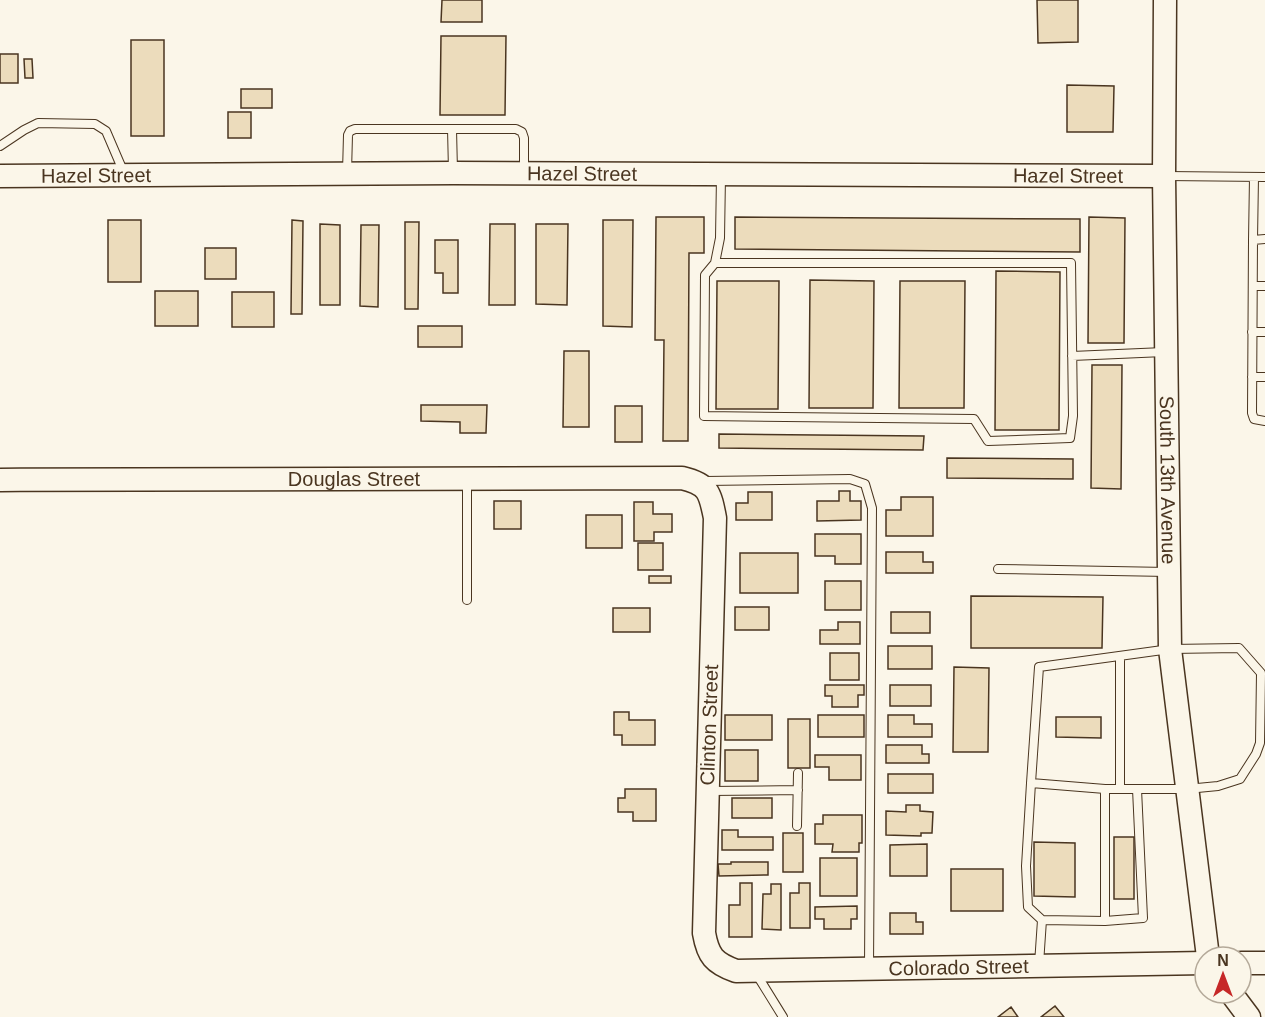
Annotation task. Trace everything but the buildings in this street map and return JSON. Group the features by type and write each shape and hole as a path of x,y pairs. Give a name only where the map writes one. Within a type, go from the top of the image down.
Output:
{"street":[{"name":"South 13th Avenue","path":"1165,0 1164,176 1170,649 1206,945"},
{"name":"Hazel Street","path":"0,176 453,173 1164,176"},
{"name":"Douglas Street","path":"0,480 682,478 700,485"},
{"name":"Clinton Street","path":"700,485 712,504 715,518 704,933 706,949 714,960"},
{"name":"Colorado Street","path":"714,960 736,971 1193,963"}],"lane":[{"path":"0,146 38,123 95,124 106,131 126,175"},
{"path":"347,174 348,135 350,131 356,129 516,129 522,132 524,138 524,174"},
{"path":"452,129 453,173"},
{"path":"715,263 1071,263 1073,416 1070,438 988,441 974,419 704,416 705,275 715,263 720,237 721,175"},
{"path":"1164,176 1265,177"},
{"path":"1254,177 1252,412 1254,419 1265,421"},
{"path":"1253,240 1265,239"},
{"path":"1253,286 1265,286"},
{"path":"1252,332 1265,332"},
{"path":"1072,356 1167,352"},
{"path":"1252,377 1265,377"},
{"path":"700,485 850,479 865,484 872,508 868,969"},
{"path":"467,480 467,600"},
{"path":"998,569 1169,573"},
{"path":"1031,783 1105,789 1120,789 1137,789 1187,789 1218,786 1240,779 1256,754 1260,743 1261,673 1239,648 1170,649 1039,667 1031,783 1026,866 1028,907 1042,920 1105,921 1143,918 1137,789"},
{"path":"1120,656 1120,789"},
{"path":"797,825 798,773"},
{"path":"1105,789 1105,921"},
{"path":"707,790 798,790"},
{"path":"1039,966 1042,920"},
{"path":"755,971 783,1017"}]}
